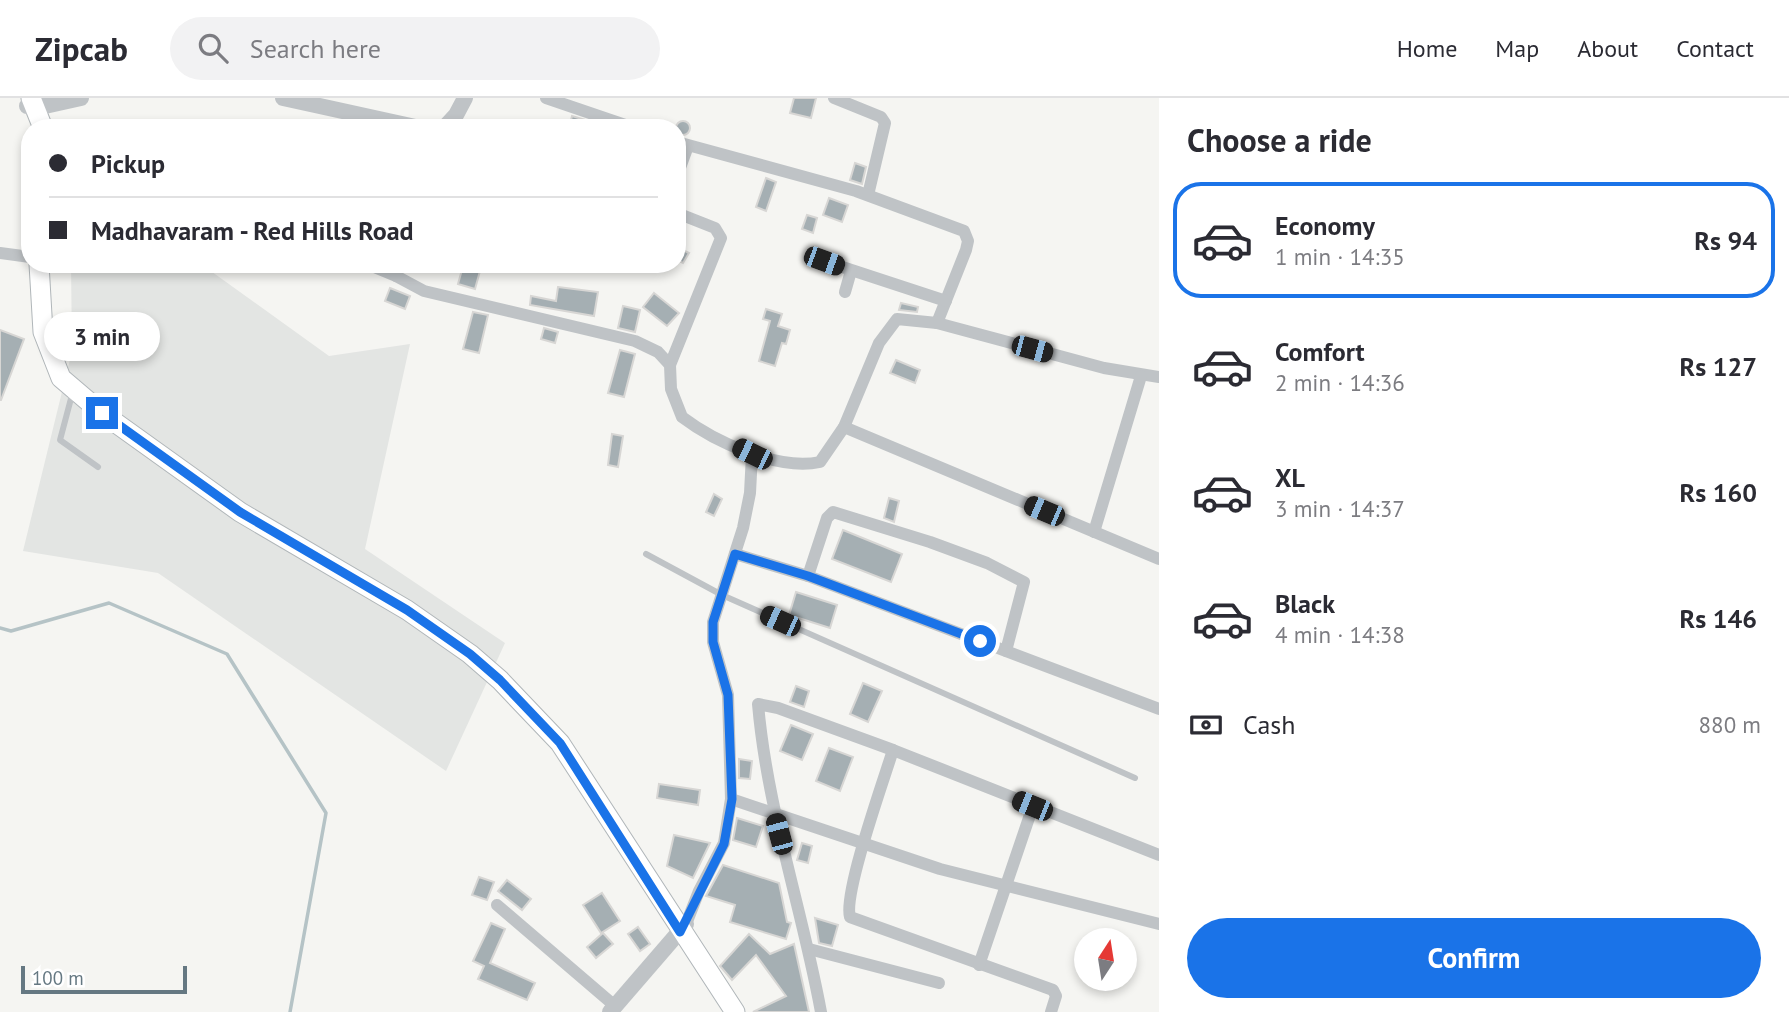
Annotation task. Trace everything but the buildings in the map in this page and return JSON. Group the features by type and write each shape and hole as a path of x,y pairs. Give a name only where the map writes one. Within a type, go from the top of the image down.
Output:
{"main road":[{"path":"34,102 40,119"},
{"path":"40,273 43,332 52,363 61,378 102,413 240,512 407,610 470,654 500,680 560,743 683,928 748,1012"},
{"path":"52,273 59,345 74,373 225,488 418,606 490,661 569,738 735,1012"}],"street":[{"path":"34,102 81,98"},
{"path":"284,98 340,104 390,119"},
{"path":"452,119 465,98"},
{"path":"546,98 570,102 612,119"},
{"path":"834,98 876,115 885,123 868,195"},
{"path":"686,145 868,195 964,231 968,241 966,250 937,323"},
{"path":"686,216 715,228 721,238 670,365 671,389 682,417 752,454 801,466 820,461 844,427 888,328 897,319 937,323 1141,376 1159,377"},
{"path":"0,253 21,256"},
{"path":"824,261 946,301"},
{"path":"845,292 851,271"},
{"path":"399,273 424,291 635,341 658,352 670,365"},
{"path":"1094,532 1141,376"},
{"path":"844,427 1159,559"},
{"path":"497,905 612,1009 683,928 724,844 732,799 728,695 713,642 713,622 735,554 750,493 752,454"},
{"path":"808,576 827,518 833,512 987,563 1024,582 1006,651"},
{"path":"735,554 808,576 1159,709"},
{"path":"821,1012 809,949 773,812 758,704 778,708 893,750 1159,855"},
{"path":"893,750 864,842 849,906 850,917 1053,990 1056,996 1051,1012"},
{"path":"732,799 940,869 1159,924"},
{"path":"979,965 1032,806"},
{"path":"809,949 939,983"}],"lane":[{"path":"73,389 60,439 62,444 98,467"},
{"path":"646,554 722,595 1135,778"}],"shaded area":[{"path":"71,273 214,273 329,356 410,344 365,549 505,643 446,771 158,573 23,551 72,351"}],"waterway":[{"path":"0,628 11,631 109,603 227,654 326,813 290,1012"}],"route":[{"path":"102,413 240,512 407,610 470,654 500,680 560,743 680,932 724,844 732,799 728,695 713,642 713,622 735,554 808,576 980,641"}]}
